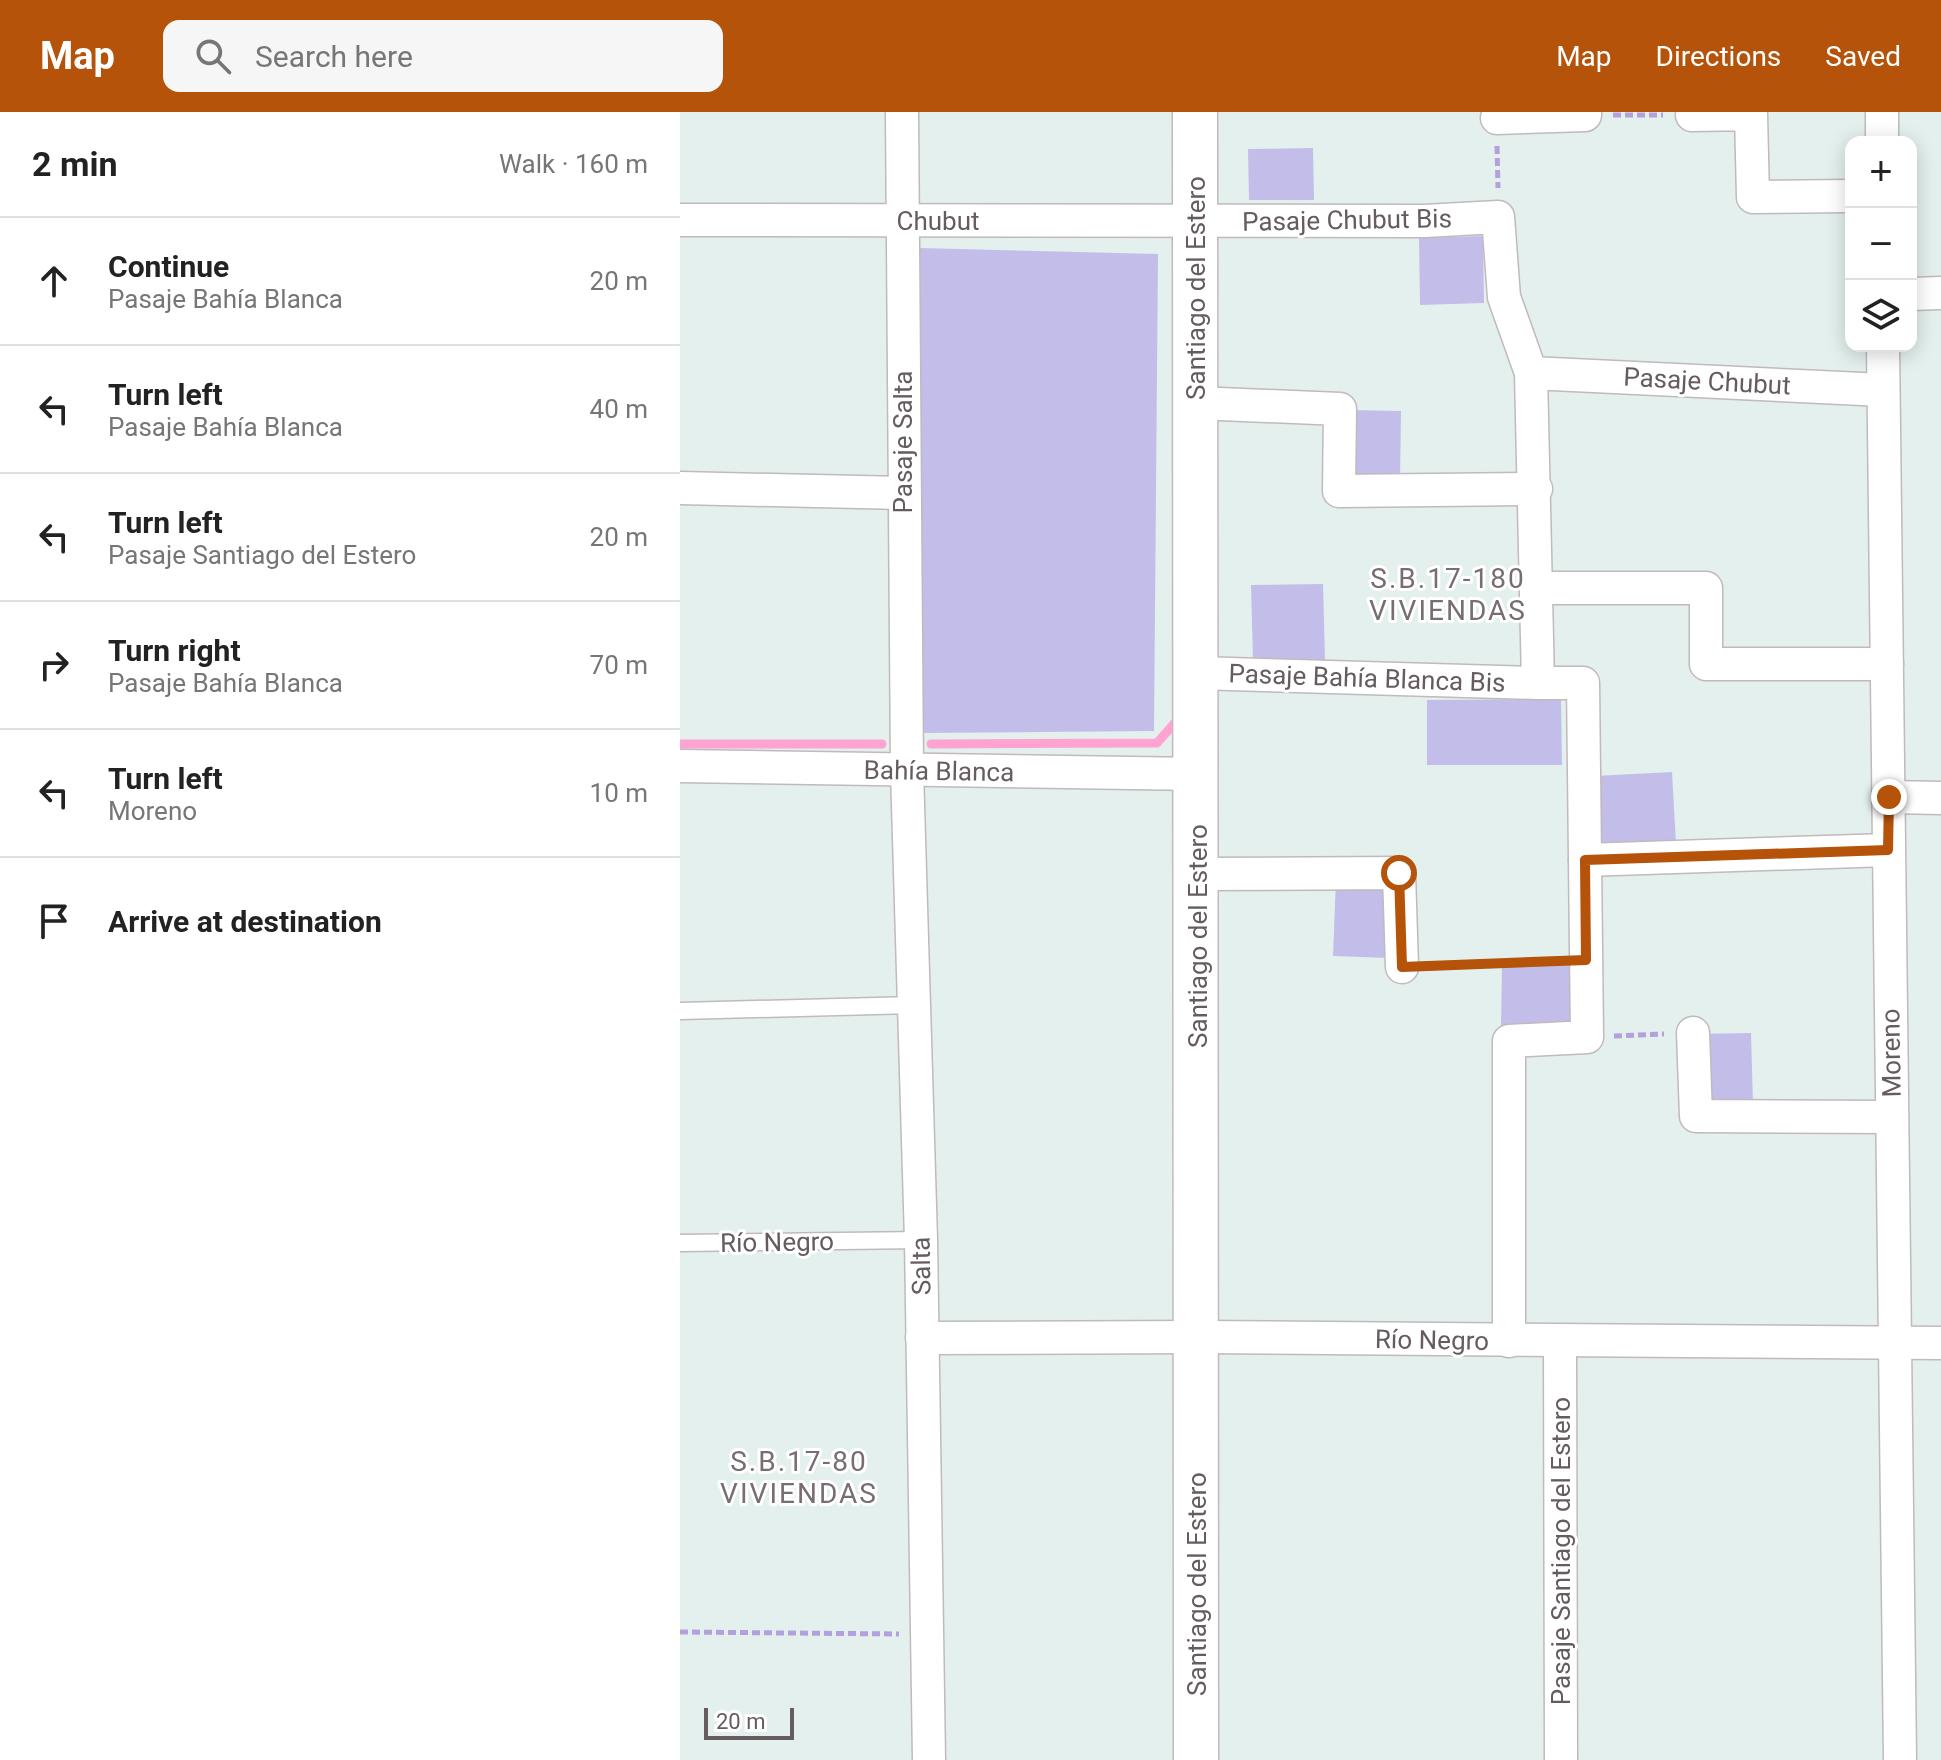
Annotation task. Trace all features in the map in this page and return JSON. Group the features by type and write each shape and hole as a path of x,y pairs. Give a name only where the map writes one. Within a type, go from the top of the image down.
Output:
{"street":[{"name":"Pasaje Salta","path":"902,112 907,771"},
{"name":"Santiago del Estero","path":"1195,112 1199,1337 1196,1760"},
{"path":"1882,112 1882,136"},
{"path":"1497,118 1585,114"},
{"path":"1692,115 1751,114 1753,197 1845,196"},
{"name":"Pasaje Chubut Bis","path":"1195,221 1498,217"},
{"path":"1498,217 1504,297 1531,373 1538,683 1583,683 1587,1037 1509,1041 1509,1341"},
{"name":"Chubut","path":"680,220 1195,221"},
{"path":"1917,294 1941,293"},
{"name":"Moreno","path":"1883,352 1900,1760"},
{"name":"Pasaje Chubut","path":"1531,373 1883,390"},
{"path":"1197,403 1340,409 1339,491 1536,489"},
{"path":"680,488 903,493"},
{"path":"1537,588 1706,588 1706,664 1887,664"},
{"name":"Pasaje Bahía Blanca Bis","path":"1197,673 1538,683"},
{"name":"Bahía Blanca","path":"680,766 1197,774"},
{"name":"Salta","path":"907,771 921,1240 929,1760"},
{"path":"1889,797 1941,798"},
{"path":"1585,860 1888,850"},
{"path":"1197,874 1399,873 1402,967"},
{"path":"1693,1033 1696,1116 1892,1117"},
{"name":"Río Negro","path":"922,1338 1941,1343"},
{"name":"Pasaje Santiago del Estero","path":"1560,1341 1561,1760"}],"lane":[{"path":"680,1011 914,1005"},
{"name":"Río Negro","path":"680,1243 921,1240"}],"path":[{"path":"1585,114 1692,115"},
{"path":"1497,118 1498,217"},
{"path":"1402,967 1586,960"},
{"path":"1587,1037 1693,1033"},
{"path":"680,1632 927,1635"}],"shaded area":[{"path":"1313,148 1314,200 1249,200 1248,149"},
{"path":"1483,236 1484,303 1420,305 1419,238"},
{"path":"920,248 1158,254 1154,731 922,733"},
{"path":"1346,410 1401,411 1400,481 1345,481"},
{"path":"1323,584 1325,660 1253,661 1251,585"},
{"path":"1561,699 1562,765 1427,765 1427,700"},
{"path":"1672,772 1676,844 1599,848 1595,776"},
{"path":"1336,879 1391,881 1389,958 1333,956"},
{"path":"1502,963 1579,965 1578,1030 1501,1027"},
{"path":"1751,1033 1753,1105 1697,1107 1694,1034"}],"waterway":[{"path":"931,744 1157,743 1180,717"},
{"path":"680,744 882,744"}],"district":[{"name":"S.B.17-180 VIVIENDAS","path":"1448,594"},
{"name":"S.B.17-80 VIVIENDAS","path":"799,1477"}],"route":[{"path":"1399,873 1402,967 1586,960 1585,860 1888,850 1889,797"}]}
